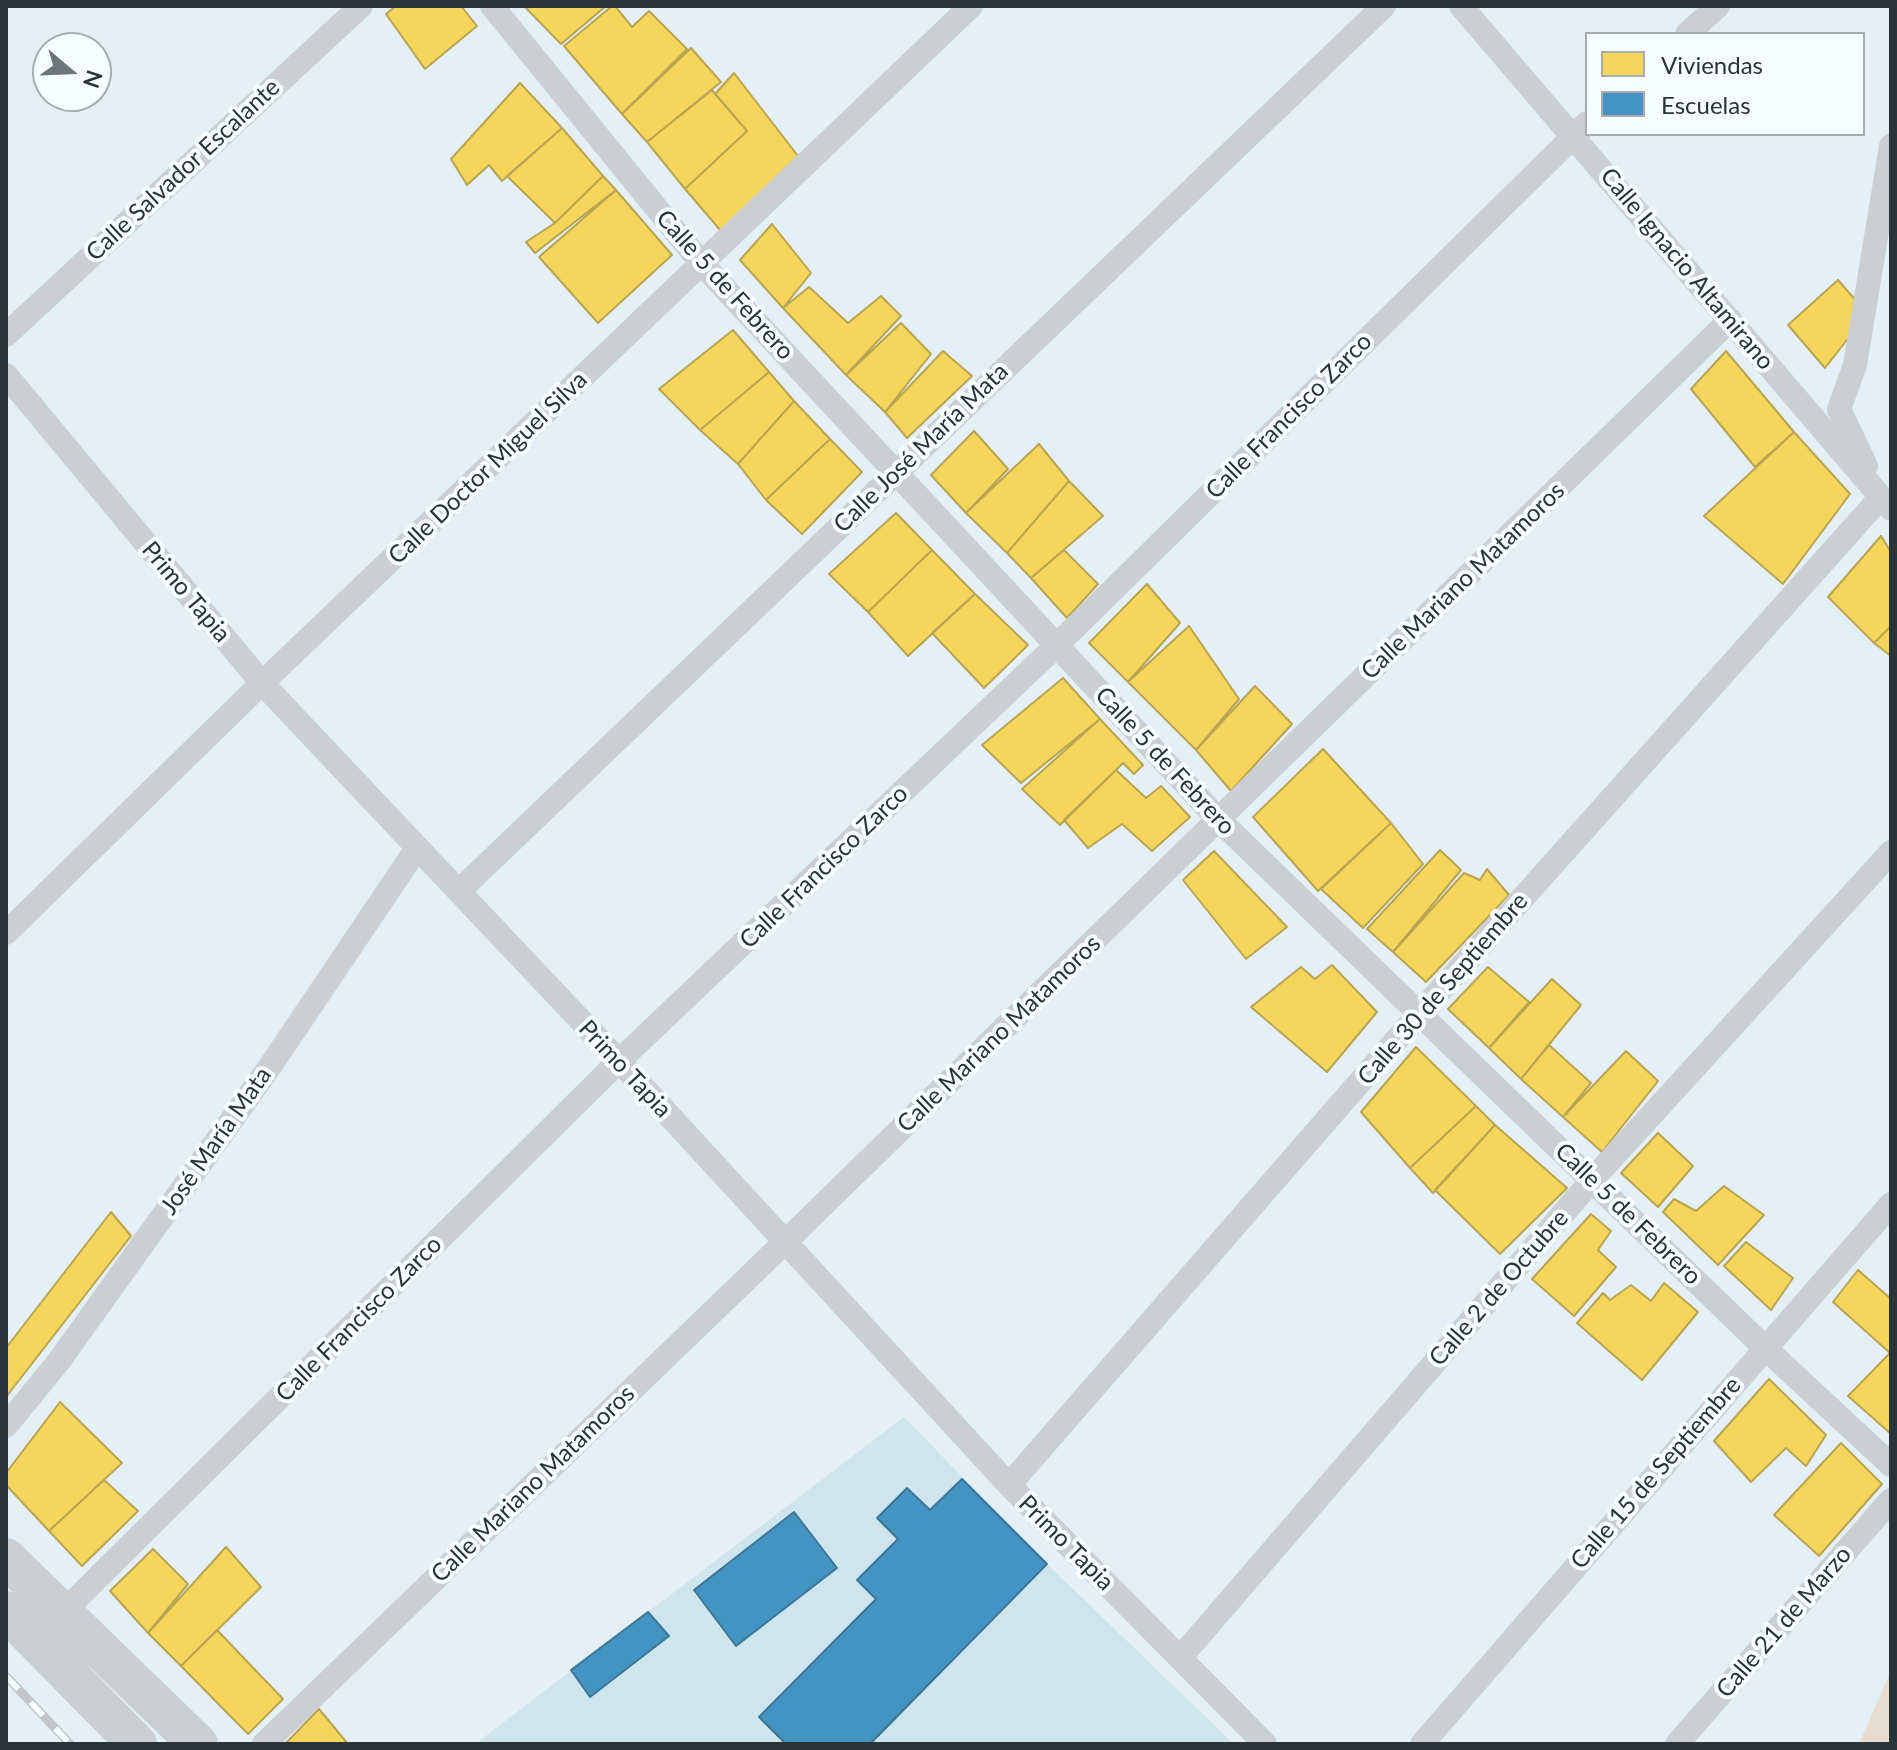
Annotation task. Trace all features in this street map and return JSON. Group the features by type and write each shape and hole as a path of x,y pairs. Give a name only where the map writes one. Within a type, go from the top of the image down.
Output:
{"main road":[{"path":"6,1558 198,1744"},
{"path":"6,1611 137,1744"}],"street":[{"name":"Calle Salvador Escalante","path":"6,335 361,6"},
{"name":"Calle 5 de Febrero","path":"492,6 702,264 1219,820 1765,1348 1891,1465"},
{"name":"Calle Doctor Miguel Silva","path":"6,933 262,683 971,6"},
{"name":"Calle José María Mata","path":"459,891 1384,6"},
{"name":"Calle Ignacio Altamirano","path":"1461,6 1580,129"},
{"path":"1689,32 1718,6"},
{"name":"Calle Francisco Zarco","path":"63,1612 619,1061 1057,645 1580,129"},
{"name":"Calle Ignacio Altamirano","path":"1585,136 1730,320 1886,503"},
{"path":"1886,503 1839,409 1855,365 1891,146"},
{"name":"Calle Mariano Matamoros","path":"264,1744 784,1243 1730,320"},
{"name":"Primo Tapia","path":"6,375 262,683 619,1061 1009,1485 1265,1744"},
{"path":"1797,398 1839,409"},
{"name":"Calle 30 de Septiembre","path":"1009,1485 1419,1014 1886,503"},
{"name":"José María Mata","path":"6,1426 59,1361 261,1078 417,848"},
{"name":"Calle 2 de Octubre","path":"1180,1658 1593,1179 1891,852"},
{"name":"Calle 15 de Septiembre","path":"1422,1744 1891,1204"},
{"name":"Calle 21 de Marzo","path":"1677,1744 1891,1500"}],"shaded area":[{"path":"904,1417 1047,1564 1234,1744 475,1744"},
{"path":"1891,1671 1891,1744 1859,1744"}],"building: Viviendas":[{"path":"396,6 461,6 477,26 425,69 386,14"},
{"path":"524,6 606,6 561,44"},
{"path":"612,6 632,27 649,11 687,49 622,114 564,46"},
{"path":"691,48 721,82 647,142 622,114"},
{"path":"734,73 798,156 721,231 685,189 747,131 715,94"},
{"path":"520,83 562,128 502,181 489,165 467,185 451,159"},
{"path":"712,90 747,131 685,189 647,142"},
{"path":"562,128 603,176 555,223 507,176"},
{"path":"603,176 616,190 535,253 526,242 555,223"},
{"path":"616,190 672,255 598,323 539,257"},
{"path":"772,224 811,273 783,308 740,260"},
{"path":"1838,280 1858,303 1857,327 1825,368 1788,325"},
{"path":"809,287 848,323 881,296 901,316 846,375 783,308"},
{"path":"901,323 931,354 885,412 846,375"},
{"path":"733,330 769,372 700,430 659,389"},
{"path":"943,351 972,376 907,438 885,412"},
{"path":"1726,351 1794,432 1755,467 1691,389"},
{"path":"769,372 794,401 738,464 700,430"},
{"path":"794,401 830,439 766,500 738,464"},
{"path":"974,431 1008,469 966,513 931,475"},
{"path":"1794,432 1850,494 1783,584 1704,516"},
{"path":"830,439 862,472 802,534 766,500"},
{"path":"1039,444 1069,481 1007,553 966,513"},
{"path":"1069,481 1103,516 1031,578 1007,553"},
{"path":"896,513 932,550 868,612 829,574"},
{"path":"1881,536 1891,552 1891,626 1874,643 1828,597"},
{"path":"932,550 975,594 908,656 868,612"},
{"path":"1064,550 1098,584 1067,618 1031,578"},
{"path":"1147,584 1180,623 1128,682 1089,643"},
{"path":"975,594 1028,645 984,688 932,633"},
{"path":"1189,626 1239,699 1196,750 1128,682"},
{"path":"1891,626 1891,656 1874,643"},
{"path":"1063,678 1100,719 1021,783 982,745"},
{"path":"1255,686 1292,724 1231,791 1196,750"},
{"path":"1100,719 1143,765 1134,774 1123,763 1060,825 1022,789"},
{"path":"1323,749 1391,823 1318,891 1253,817"},
{"path":"1116,770 1146,798 1161,786 1190,817 1152,851 1122,824 1088,848 1064,820"},
{"path":"1391,823 1423,864 1363,928 1321,889"},
{"path":"1440,850 1461,870 1393,952 1367,929"},
{"path":"1214,851 1287,927 1246,959 1183,880"},
{"path":"1487,869 1509,895 1426,982 1393,952 1464,873 1480,880"},
{"path":"1332,965 1377,1012 1327,1072 1251,1007 1301,967 1315,979"},
{"path":"1488,967 1529,1002 1489,1048 1448,1009"},
{"path":"1552,979 1581,1005 1521,1079 1489,1048"},
{"path":"1549,1045 1591,1083 1563,1117 1521,1079"},
{"path":"1416,1047 1476,1106 1410,1168 1361,1112"},
{"path":"1626,1051 1658,1081 1602,1152 1563,1117"},
{"path":"1476,1106 1495,1125 1433,1193 1410,1168"},
{"path":"1495,1125 1567,1188 1500,1254 1435,1190"},
{"path":"1658,1133 1693,1166 1658,1207 1621,1173"},
{"path":"1724,1186 1764,1215 1718,1265 1663,1212 1674,1199 1696,1211"},
{"path":"111,1212 131,1236 6,1397 6,1348"},
{"path":"1591,1214 1611,1231 1598,1250 1616,1267 1574,1316 1532,1279"},
{"path":"1746,1242 1793,1278 1771,1310 1724,1266"},
{"path":"1858,1270 1891,1299 1890,1353 1833,1302"},
{"path":"1664,1283 1698,1312 1642,1380 1577,1323 1603,1293 1610,1300 1631,1285 1651,1301"},
{"path":"1891,1352 1891,1434 1848,1396"},
{"path":"1769,1379 1826,1435 1806,1466 1786,1448 1751,1482 1714,1441"},
{"path":"60,1402 122,1463 49,1531 6,1485 6,1473"},
{"path":"1841,1443 1882,1484 1819,1556 1774,1515"},
{"path":"104,1480 138,1511 82,1566 49,1531"},
{"path":"226,1547 261,1587 181,1666 148,1633"},
{"path":"153,1549 188,1584 148,1633 110,1591"},
{"path":"217,1630 283,1699 248,1734 181,1666"},
{"path":"319,1709 348,1744 285,1744"}],"building: Escuelas":[{"path":"962,1479 1047,1564 870,1744 786,1744 759,1717 876,1599 857,1580 898,1539 877,1518 907,1488 930,1510"},
{"path":"794,1512 837,1568 736,1646 694,1590"},
{"path":"648,1612 669,1636 590,1697 571,1670"}],"railway":[{"path":"6,1676 70,1744"}]}
